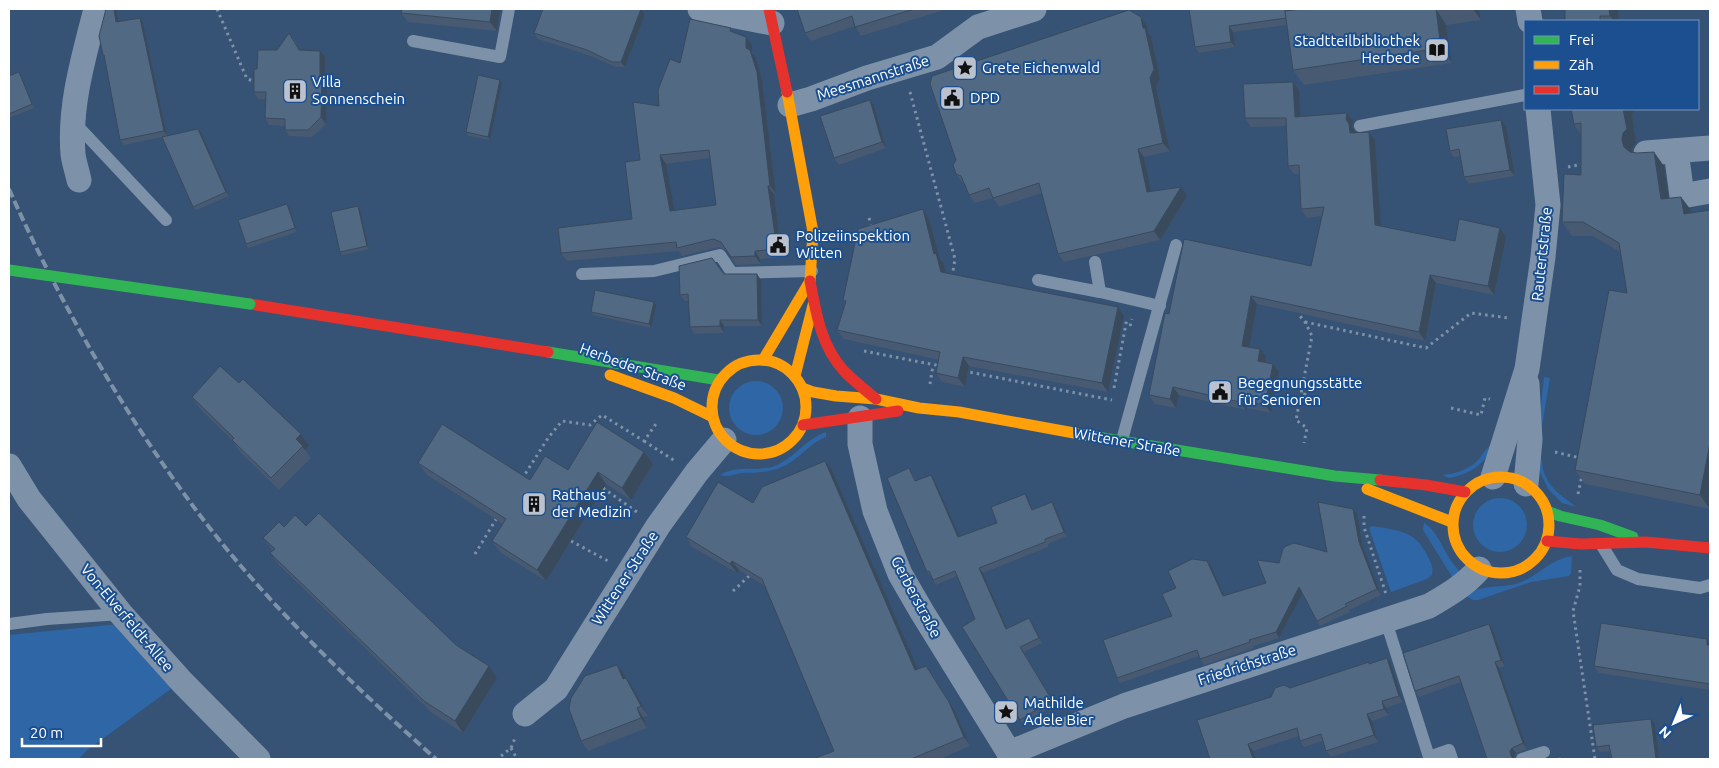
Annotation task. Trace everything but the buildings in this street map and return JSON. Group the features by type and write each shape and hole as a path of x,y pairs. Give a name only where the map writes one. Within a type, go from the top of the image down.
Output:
{"main road":[{"path":"771,16 790,105 813,232 811,276 814,302 826,346 840,366 876,399"},
{"path":"9,270 250,304 719,380"},
{"path":"764,360 811,276"},
{"path":"795,376 814,302"},
{"name":"Herbeder Straße","path":"543,351 673,397 697,407 711,416"},
{"path":"764,360 782,365 795,376 802,388 806,409 803,425 795,438 783,448 768,454 752,454 737,449 724,440 716,429 711,416 712,397 719,380 728,370 740,363 764,360"},
{"name":"Wittener Straße","path":"802,388 836,396 876,399 920,408 959,412 1299,471 1426,485 1464,492"},
{"name":"Wittener Straße","path":"803,425 920,408"},
{"name":"Wittener Straße","path":"1335,476 1452,522"},
{"path":"1493,477 1510,477 1526,484 1539,495 1547,511 1550,526 1547,541 1539,556 1526,567 1511,573 1494,574 1479,569 1467,560 1458,549 1453,536 1452,522 1456,506 1464,492 1477,482 1493,477"},
{"path":"1547,511 1560,516 1600,525 1646,542"},
{"path":"1547,541 1581,544 1646,542 1710,548"}],"street":[{"path":"79,180 73,154 77,85 96,9"},
{"path":"700,9 714,13 771,16"},
{"name":"Meesmannstraße","path":"790,105 867,78 937,57 978,27 1034,9"},
{"name":"Rautertstraße","path":"1493,477 1527,369 1534,322 1548,205 1538,110"},
{"path":"1646,153 1710,148"},
{"path":"1676,151 1682,196 1710,191"},
{"name":"Rautertstraße","path":"1526,484 1530,440 1527,369"},
{"name":"Gerberstraße","path":"860,418 860,444 875,511 900,574 1011,756"},
{"name":"Wittener Straße","path":"526,714 556,689 658,526 697,472 724,440"},
{"name":"Von-Elverfeldt-Allee","path":"9,466 29,499 121,614 182,682 258,759"},
{"name":"Friedrichstraße","path":"1011,756 1124,706 1429,606 1453,592 1479,569"}],"lane":[{"path":"413,41 500,56 509,9"},
{"path":"1360,126 1524,95"},
{"path":"74,122 166,220"},
{"path":"1122,440 1176,245"},
{"path":"582,274 654,271 720,255 732,273 811,276"},
{"path":"1095,262 1100,292"},
{"path":"1038,280 1160,306"},
{"path":"1601,544 1617,570 1638,579 1700,588 1710,585"},
{"path":"9,624 48,618 121,614"},
{"path":"1390,620 1429,757 1449,750 1452,759"},
{"path":"1522,759 1544,752"}],"path":[{"path":"218,9 247,79 259,82"},
{"path":"903,68 956,258 951,281"},
{"path":"1545,171 1591,163"},
{"path":"869,218 875,235"},
{"path":"952,275 960,278"},
{"path":"1299,471 1307,428 1296,420 1312,336 1300,316 1301,307"},
{"path":"1305,322 1426,348 1471,313 1534,322"},
{"path":"961,370 1112,400 1127,315"},
{"path":"855,349 942,366"},
{"path":"932,370 933,364"},
{"path":"1298,402 1303,403 1306,388 1310,389 1320,386"},
{"path":"1450,408 1481,415 1485,398"},
{"path":"521,480 548,438 562,421 590,425 602,415 674,461 679,461"},
{"path":"644,441 655,425"},
{"path":"1552,452 1584,459"},
{"path":"1577,502 1583,467"},
{"path":"604,488 658,526"},
{"path":"475,554 502,510"},
{"path":"1364,512 1364,527 1390,620"},
{"path":"571,541 586,549"},
{"path":"734,591 749,576"},
{"path":"1580,586 1573,611 1595,759"},
{"path":"511,748 517,759"}],"shaded area":[{"path":"1544,377 1550,378 1541,432 1538,434"},
{"path":"756,381 766,383 775,389 781,398 783,408 781,418 775,427 766,433 756,435 746,433 737,427 731,418 729,408 731,398 737,389 746,383"},
{"path":"826,432 826,437 780,468 728,476 720,475 734,470 777,465 812,439"},
{"path":"1494,444 1482,462 1471,471 1449,478 1442,475 1456,473 1470,467"},
{"path":"1540,455 1544,473 1551,485 1576,507 1562,503 1549,490 1537,463"},
{"path":"1495,498 1505,498 1515,502 1523,510 1527,525 1523,540 1515,548 1505,552 1495,552 1485,548 1477,540 1473,530 1473,520 1477,510 1485,502"},
{"path":"1424,523 1436,535 1458,570 1459,572 1454,580 1423,530"},
{"path":"1372,526 1404,532 1410,535 1421,545 1426,553 1430,561 1432,575 1427,579 1391,592 1369,528"},
{"path":"1572,556 1571,573 1569,576 1531,582 1478,600 1465,596 1478,589 1519,583 1557,560"},
{"path":"119,624 175,686 86,751 79,759 9,759 9,635"}],"railway":[{"path":"9,189 50,275 96,359 147,440 202,518 256,583 313,644 436,759"}],"traffic: fast":[{"path":"9,270 250,304"},
{"path":"548,352 719,380"},
{"path":"1085,435 1335,476 1380,480"},
{"path":"1547,511 1560,516 1600,525 1633,537"}],"traffic: slow":[{"path":"763,360 810,281 813,232 787,92"},
{"path":"795,376 813,305"},
{"path":"759,360 777,363 792,374 803,389 806,407 803,425 792,440 777,451 759,454 741,451 726,440 715,425 712,407 715,389 726,374 741,363 759,360"},
{"path":"610,375 674,398 711,416"},
{"path":"802,388 836,396 876,399 919,408 959,412 1085,435"},
{"path":"1501,477 1520,480 1535,491 1546,506 1549,525 1546,544 1535,559 1520,570 1501,573 1482,570 1467,559 1456,544 1453,525 1456,506 1467,491 1482,480 1501,477"},
{"path":"1367,489 1452,522"}],"traffic: jam":[{"path":"769,9 787,92"},
{"path":"810,281 821,329 830,351 844,371 876,399"},
{"path":"250,304 548,352"},
{"path":"803,425 898,411"},
{"path":"1380,480 1465,492"},
{"path":"1547,541 1581,544 1646,542 1710,548"}],"place":[{"name":"Stadtteilbibliothek Herbede","path":"1437,50"},
{"name":"Grete Eichenwald","path":"965,68"},
{"name":"Villa Sonnenschein","path":"295,91"},
{"name":"DPD","path":"952,98"},
{"name":"Polizeiinspektion Witten","path":"778,245"},
{"name":"Begegnungsstätte für Senioren","path":"1220,392"},
{"name":"Rathaus der Medizin","path":"534,504"},
{"name":"Mathilde Adele Bier","path":"1006,712"}]}
